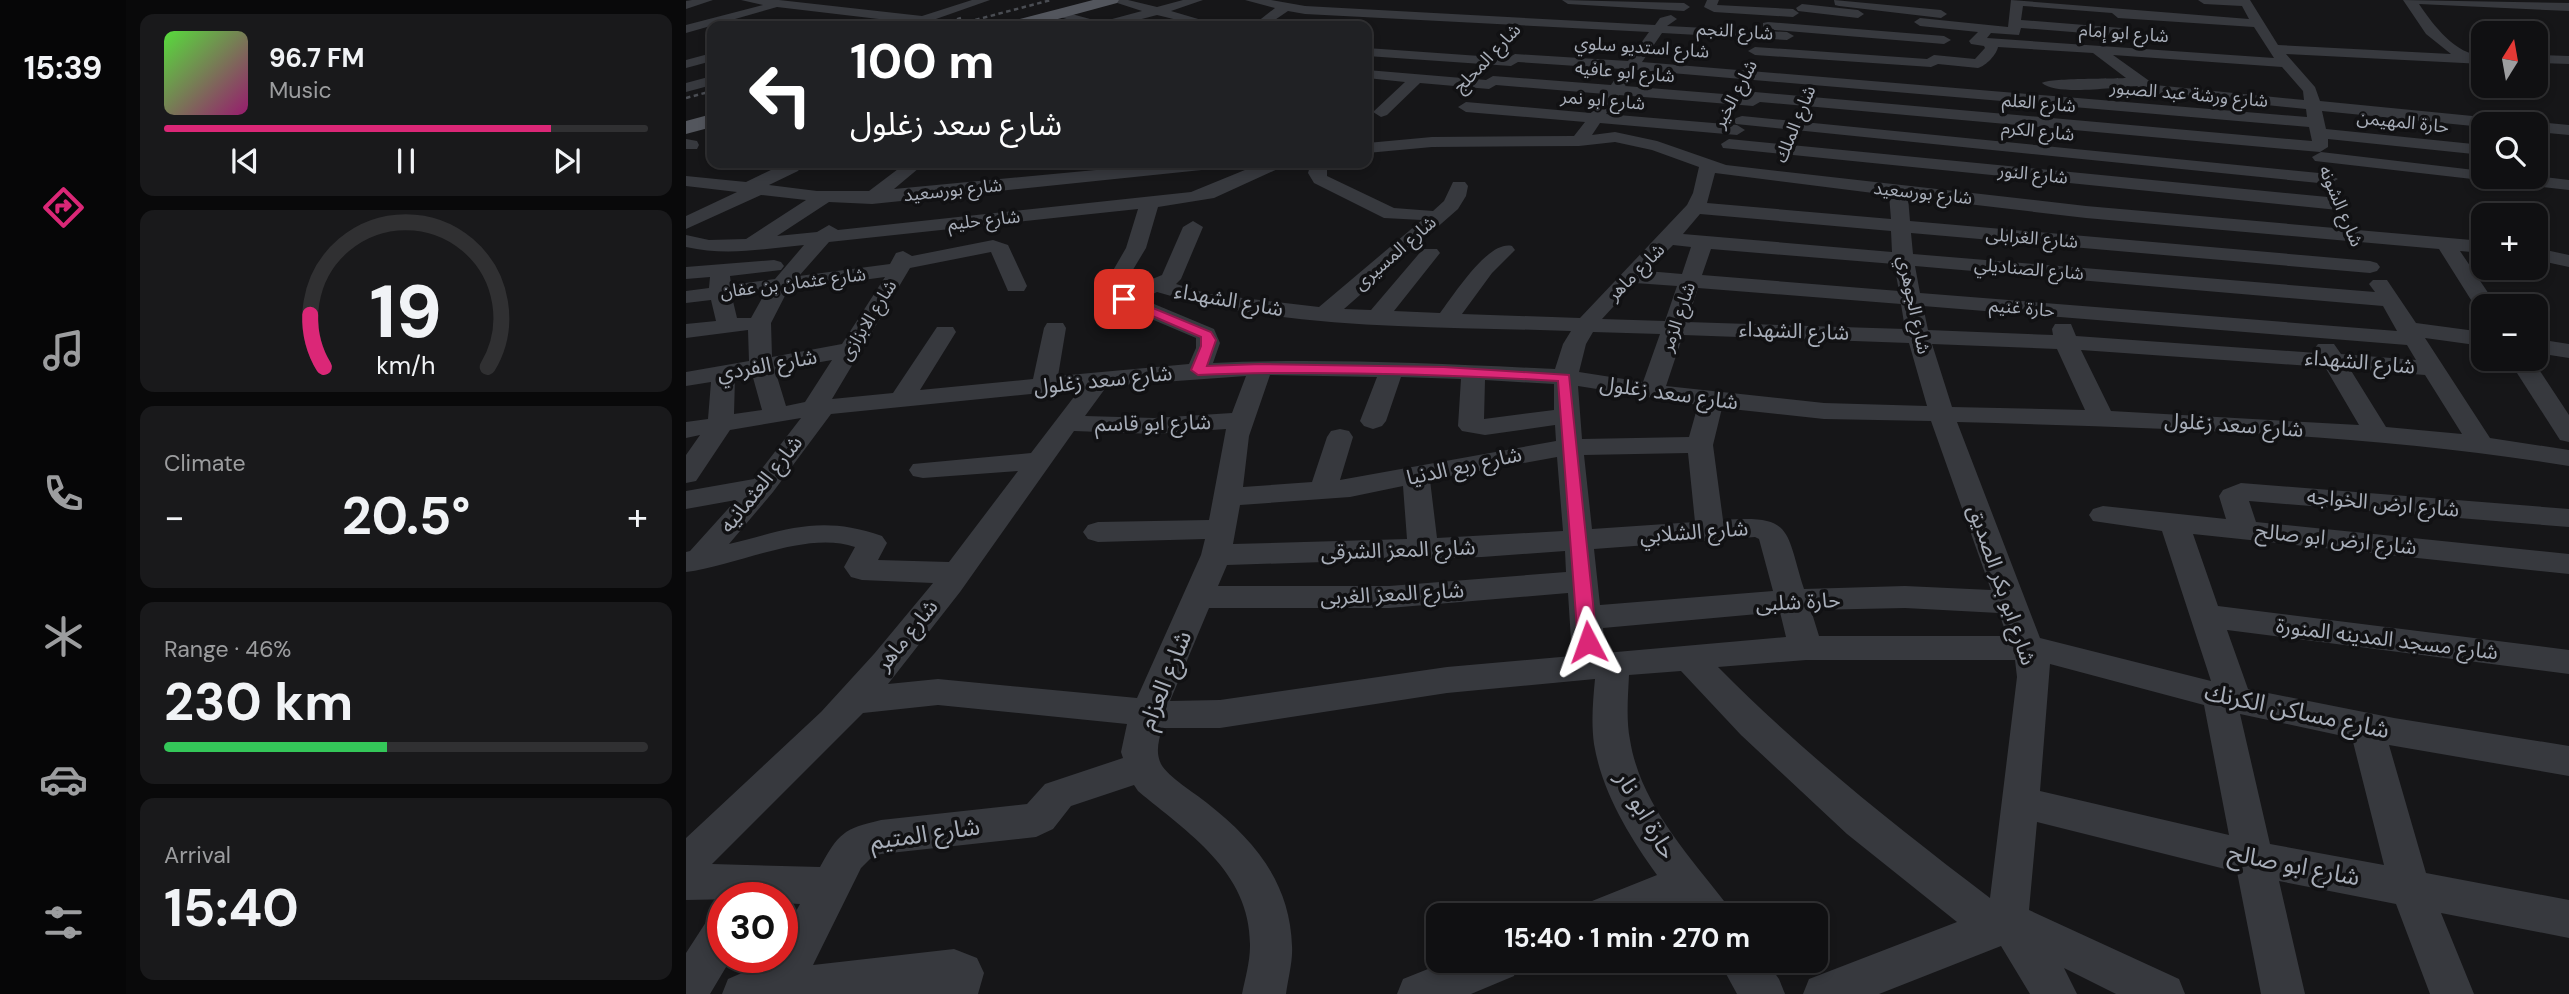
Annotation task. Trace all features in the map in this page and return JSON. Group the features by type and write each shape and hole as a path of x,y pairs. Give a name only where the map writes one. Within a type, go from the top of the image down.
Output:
{"main road":[{"path":"1020,21 1095,0"},
{"path":"1032,21 1113,0"},
{"path":"687,135 707,121"}],"street":[{"path":"686,5 707,0"},
{"path":"747,0 922,20"},
{"path":"716,21 799,0"},
{"path":"838,11 868,0"},
{"path":"919,21 984,0"},
{"path":"1113,0 1188,21"},
{"path":"1120,21 1197,0"},
{"path":"1251,0 1314,10 1660,27"},
{"path":"1267,21 1289,8 1324,0"},
{"path":"1332,21 1361,0"},
{"path":"1371,0 1382,1"},
{"path":"1568,0 1668,3 1684,7"},
{"name":"شارع المحلج","path":"1432,142 1568,0"},
{"path":"1822,0 1872,7 1951,12"},
{"path":"1921,0 1951,12 1989,36 2015,28 2065,28 2121,22 2197,32"},
{"path":"2180,0 2220,76"},
{"path":"2204,0 2244,1"},
{"path":"2410,0 2569,8"},
{"path":"2410,0 2431,31 2467,60"},
{"path":"2015,28 2017,1 2064,6 2121,22 2270,42 2471,60"},
{"name":"شارع الشونه","path":"2244,1 2270,42 2310,90 2329,179 2350,235 2481,444"},
{"path":"1387,26 1414,2"},
{"path":"1207,21 1268,4"},
{"path":"1395,77 1470,4"},
{"path":"2064,6 2065,28"},
{"path":"1451,82 1524,7"},
{"path":"1579,141 1668,19 1714,15 1797,17 1846,13 1872,7 1895,19 1951,12"},
{"path":"1300,21 1314,10"},
{"path":"1905,90 1933,61 1944,40 1951,12"},
{"path":"828,21 856,13"},
{"name":"شارع الملك","path":"1770,330 1800,218 1805,152 1824,103 1830,56 1846,13"},
{"path":"1057,14 1083,21"},
{"path":"1657,124 1694,59 1714,15"},
{"path":"1797,17 1839,31 1944,40"},
{"name":"شارع الخير","path":"1712,167 1736,132 1797,17"},
{"path":"1876,87 1895,19"},
{"path":"2121,22 2126,52"},
{"path":"687,28 707,23"},
{"path":"1540,114 1612,24"},
{"path":"687,28 707,30"},
{"name":"شارع ابو إمام","path":"1989,36 2063,54 2097,50 2211,58 2270,42"},
{"name":"شارع النجم","path":"1739,50 1978,64 1992,49 1989,36"},
{"path":"1534,38 1561,38"},
{"path":"2005,58 2009,49 2013,48 2063,54"},
{"path":"686,64 707,49"},
{"path":"2097,50 2150,88 2471,173"},
{"name":"شارع استديو سلوي","path":"1372,52 1513,60 1591,52 1632,66 1694,59 1766,76"},
{"path":"2548,59 2569,60"},
{"path":"2094,69 2134,76"},
{"path":"686,75 707,79"},
{"name":"شارع ابو عافيه","path":"1372,75 1451,82 1563,86 1754,99"},
{"name":"شارع ورشة عبد الصبور","path":"1766,76 2196,114 2318,133"},
{"path":"1973,199 1978,96 1987,91 2038,92 2046,83 2078,85 2134,76"},
{"path":"1378,108 1416,79"},
{"path":"686,88 707,82"},
{"name":"شارع الجوهري","path":"1905,90 1888,160 1890,190 1901,226 1909,299 1942,416"},
{"name":"شارع العلم","path":"1754,99 2204,137 2318,133"},
{"path":"2076,104 2086,212"},
{"path":"2133,109 2166,219"},
{"name":"شارع ابو نمر","path":"1457,116 1540,114 1736,132"},
{"path":"2196,114 2225,193 2246,226 2272,258 2377,434"},
{"path":"2318,133 2471,125"},
{"name":"شارع الكرم","path":"1736,132 1815,128 2329,179"},
{"path":"2548,128 2569,130"},
{"name":"شارع النور","path":"1736,132 1805,152 2337,204"},
{"name":"حارة المهيمن","path":"2318,133 2471,149"},
{"name":"شارع بورسعيد","path":"1372,148 1432,142 1579,141 1602,137 1630,139 1657,146 1712,167 1802,179 2086,212 2471,246"},
{"name":"شارع ماهر","path":"1564,377 1571,349 1585,323 1695,208 1712,167"},
{"path":"686,223 790,168"},
{"path":"776,414 761,366 760,322 783,284 821,238 910,168"},
{"path":"1045,181 1053,168"},
{"path":"1121,274 1136,248 1156,202 1166,168"},
{"name":"شارع بورسعيد","path":"690,184 825,196 873,197 1045,181 1086,185 1166,168"},
{"name":"شارع حليم","path":"694,243 727,247 750,245 1156,202 1208,194 1265,168"},
{"path":"1318,168 1320,179 1391,214 1412,213 1437,217"},
{"path":"955,189 975,172"},
{"path":"2548,173 2566,187"},
{"path":"2548,185 2566,187"},
{"path":"978,221 993,186"},
{"name":"شارع المسيرى","path":"1324,314 1454,201 1459,186"},
{"path":"750,245 825,196"},
{"path":"2035,206 2066,342 2102,419"},
{"name":"شارع الغرابلى","path":"1695,208 2370,267"},
{"path":"2140,217 2179,320"},
{"path":"1193,227 1171,279 1129,296 1124,301 1206,334 1208,346 1198,370"},
{"name":"شارع الابزازى","path":"818,407 901,266 912,228"},
{"name":"شارع الصناديلي","path":"1668,239 2389,300"},
{"name":"شارع الزمر","path":"1652,392 1703,242"},
{"path":"686,260 694,243"},
{"path":"2445,243 2478,294"},
{"name":"شارع عثمان بن عفان","path":"686,297 720,282 783,284 901,266 993,246 1001,249 1016,286"},
{"path":"727,247 720,282 728,326"},
{"path":"1447,318 1485,269 1504,250"},
{"path":"1378,316 1430,253"},
{"path":"2553,258 2569,278"},
{"path":"686,273 720,282 799,263"},
{"name":"حارة غنيم","path":"1631,276 2316,331 2409,333 2471,338"},
{"name":"شارع الشهداء","path":"1158,286 1207,300 1324,314 2066,342 2432,368"},
{"path":"686,331 760,322"},
{"path":"1044,387 1055,328"},
{"path":"901,400 946,332"},
{"path":"2548,348 2569,351"},
{"name":"شارع الفردي","path":"686,379 849,351"},
{"name":"شارع سعد زغلول","path":"686,430 818,407 1098,382 1198,370 1261,368 1473,372 1564,377 1712,400 1824,411 2102,419 2377,434 2481,444 2569,458"},
{"name":"شارع العزام","path":"1143,767 1139,752 1148,711 1199,597 1222,527 1240,420 1261,368"},
{"path":"1373,421 1392,370"},
{"path":"2528,371 2569,434"},
{"path":"1473,372 1469,423 1480,428 1569,416"},
{"path":"686,475 721,424 723,373"},
{"name":"حارة ابو نار","path":"1564,377 1586,618 1602,664 1618,768 1639,811 1701,903"},
{"name":"شارع ماهر","path":"686,864 853,701 956,573 1098,382"},
{"path":"1710,530 1700,445 1712,400"},
{"name":"شارع العثمانيه","path":"692,561 763,485 818,407"},
{"name":"شارع ابو بكر الصديق","path":"1942,416 2028,648 2034,677 2005,926"},
{"name":"شارع ابو قاسم","path":"1066,424 1154,426 1240,420"},
{"path":"1323,491 1340,437"},
{"name":"شارع ربع الدنيا","path":"1222,527 1323,491 1416,476 1516,455 1572,447 1700,445"},
{"path":"923,470 1038,461"},
{"path":"1416,476 1423,549"},
{"path":"686,500 763,485"},
{"name":"شارع ارض الخواجه","path":"2245,530 2233,496 2241,492 2569,518"},
{"name":"شارع ارض ابو صالح","path":"2103,515 2569,564"},
{"path":"2174,522 2206,615 2226,697 2283,994"},
{"path":"1098,532 1222,527"},
{"name":"شارع المعز الشرقى","path":"1222,527 1423,549 1579,540"},
{"name":"شارع الشلابي","path":"1579,540 1752,527 1771,533 1806,648"},
{"path":"692,561 808,534 826,533 872,543 859,567 862,570 956,573"},
{"name":"شارع المعز الغربى","path":"1199,597 1389,597 1583,581"},
{"name":"حارة شلبى","path":"1586,618 1792,601 1947,598 2011,603"},
{"name":"شارع مسجد المدينه المنورة","path":"2206,615 2569,662"},
{"name":"شارع مساكن الكرنك","path":"853,701 938,692 1182,716 1220,714 1435,681 1602,664 1806,648 2028,648 2065,654 2226,697 2367,729 2569,761"},
{"path":"1690,659 1754,725 1851,813 2005,926 2055,994"},
{"path":"2367,729 2410,888 2452,994"},
{"path":"1143,767 1152,780 1228,844 1257,883 1266,912 1270,946 1264,994"},
{"name":"شارع المتيم","path":"761,992 831,886 852,848 872,838 1036,820 1043,816 1048,804 1058,795 1143,767"},
{"name":"شارع ابو صالح","path":"2020,803 2256,859 2569,919"},
{"path":"686,882 707,885"},
{"path":"1636,903 1686,882"},
{"path":"798,888 831,886"},
{"path":"1825,994 2005,926 2040,935 2163,994"},
{"path":"686,992 707,959"},
{"path":"761,992 954,970 962,973 956,994"},
{"path":"1419,994 1470,973"},
{"path":"1748,973 1763,994"}],"railway":[{"path":"971,21 1051,0"},
{"path":"951,21 961,18"},
{"path":"686,98 707,92"}],"route":[{"path":"1124,299 1206,334 1208,346 1198,370 1261,368 1444,371 1564,377 1588,642"}]}
